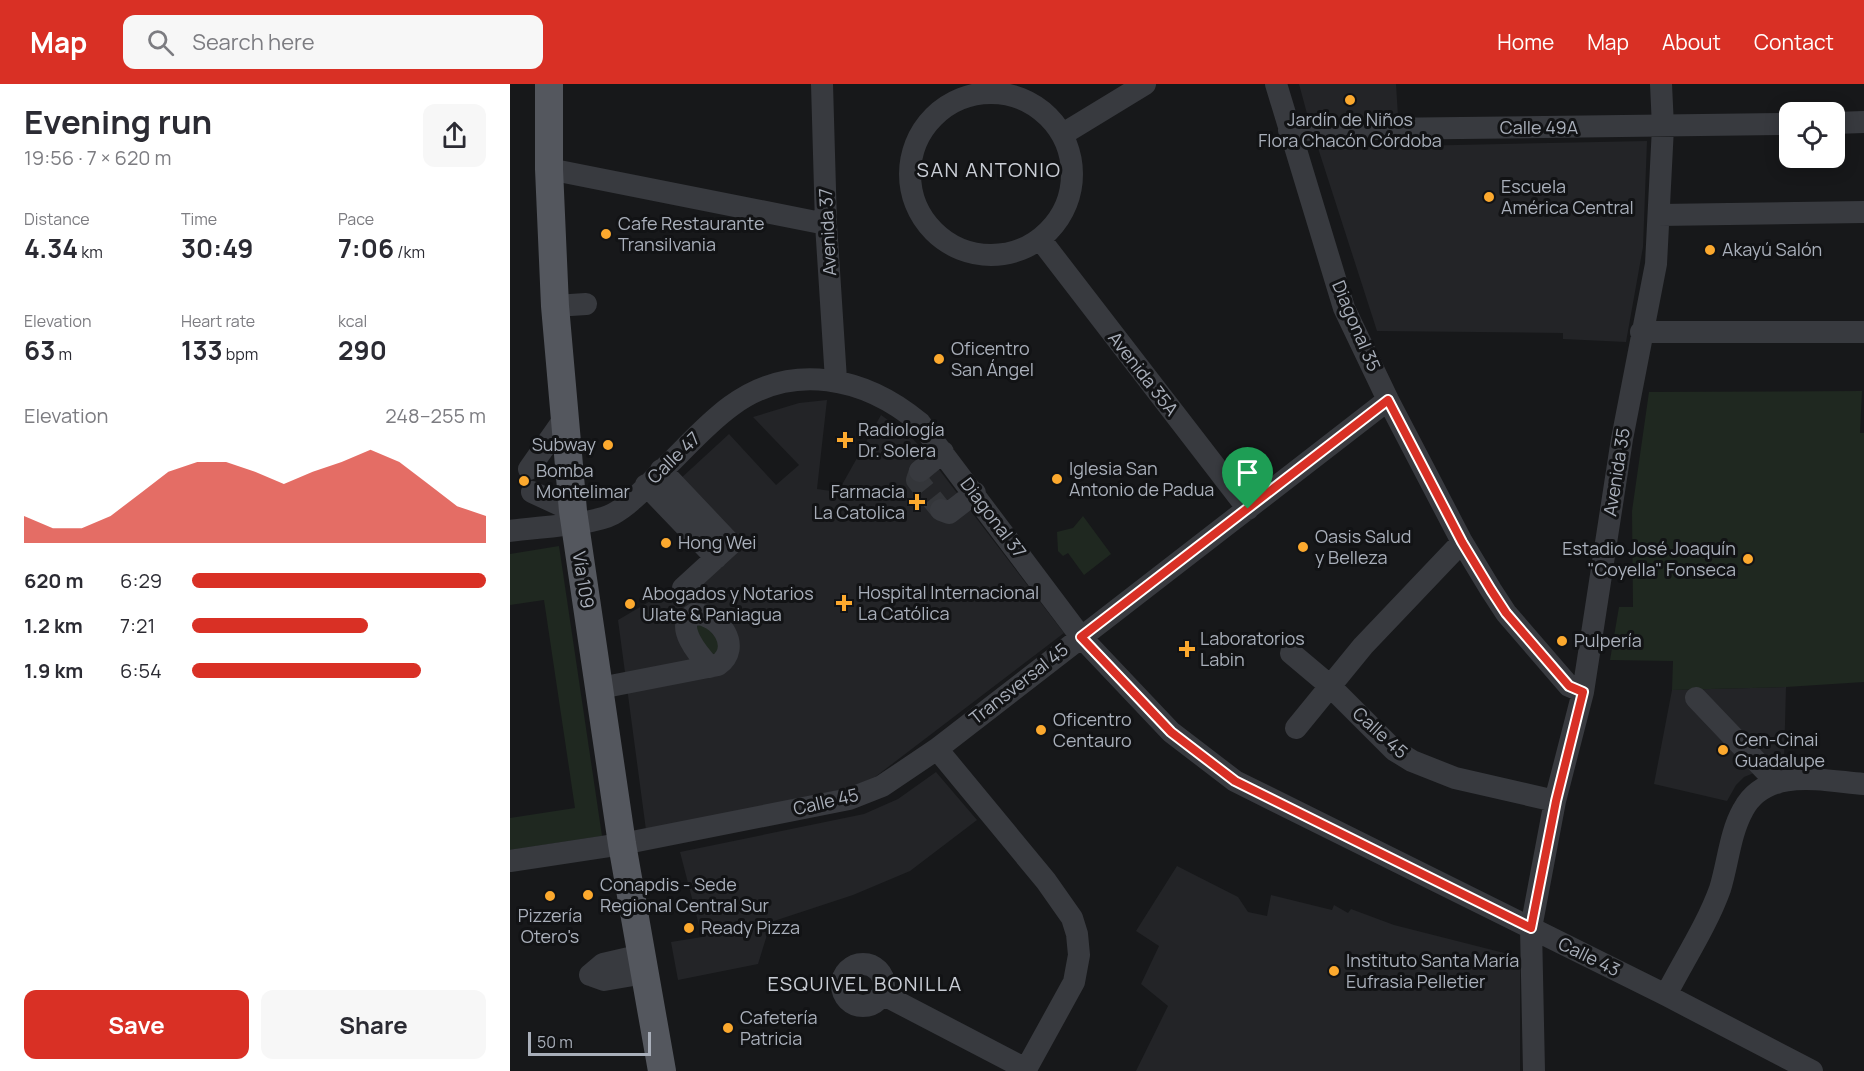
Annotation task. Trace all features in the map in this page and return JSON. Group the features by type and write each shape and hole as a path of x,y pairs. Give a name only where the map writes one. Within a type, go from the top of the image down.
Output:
{"main road":[{"name":"Vía 109","path":"549,84 549,170 555,306 574,516 622,844 662,1071"}],"street":[{"name":"Avenida 37","path":"822,84 826,224 836,380"},
{"path":"1063,134 1145,84"},
{"name":"Diagonal 35","path":"1276,84 1344,308 1388,400 1462,542 1506,613 1569,686 1583,692"},
{"name":"Avenida 35","path":"1534,1071 1531,928 1556,801 1583,692 1641,332 1656,264 1663,127 1661,84"},
{"path":"975,93 1002,93 1027,100 1049,116 1063,134 1071,159 1072,182 1061,214 1040,239 1016,252 990,256 963,252 940,239 922,219 912,195 909,168 915,142 930,120 950,103 975,93"},
{"path":"1845,123 1864,122"},
{"name":"Calle 49A","path":"1289,130 1779,124"},
{"path":"549,170 826,224"},
{"path":"1660,215 1864,212"},
{"name":"Avenida 35A","path":"1040,239 1248,509"},
{"path":"555,306 586,304"},
{"path":"1641,332 1864,333"},
{"name":"Calle 47","path":"510,531 537,527 574,516 612,514 733,405 766,388 796,380 836,380"},
{"name":"Diagonal 37","path":"836,380 871,393 910,415 943,452 1081,637 1171,732 1235,781"},
{"name":"Transversal 45","path":"937,749 1388,400"},
{"path":"529,468 564,419"},
{"path":"920,471 943,452"},
{"path":"654,478 723,551 683,588"},
{"path":"537,527 532,492 574,516"},
{"path":"941,510 950,513 975,494"},
{"path":"1296,728 1329,685 1413,591 1462,542"},
{"name":"Calle 45","path":"1291,653 1329,685 1394,750 1429,770 1556,801"},
{"path":"600,688 710,667"},
{"path":"1696,698 1770,786"},
{"path":"882,994 1026,1070 1074,982 1079,955 1077,934 1072,918 1046,881 937,749"},
{"name":"Calle 45","path":"510,861 622,844 849,799 882,786 937,749"},
{"path":"1666,995 1719,890 1743,810 1750,800 1770,786 1803,779 1864,784"},
{"name":"Calle 43","path":"1235,781 1666,995 1812,1071"}],"shaded area":[{"name":"Jardín de Niños Flora Chacón Córdoba","path":"1299,84 1396,84 1398,116 1309,121"},
{"name":"Escuela América Central","path":"1647,141 1643,247 1626,342 1563,339 1563,333 1377,331 1318,148"},
{"name":"Estadio José Joaquín \"Coyella\" Fonseca","path":"1862,391 1860,433 1864,433 1864,682 1672,690 1673,661 1610,660 1619,607 1633,607 1632,511 1649,392"},
{"name":"Hospital Internacional La Católica","path":"827,400 817,489 838,492 881,415 910,436 928,455 1064,633 875,777 849,788 646,830 618,620 676,586 706,557 654,503 729,434 776,485 799,465 753,417 799,403"},
{"path":"1083,516 1111,554 1084,575 1068,553 1063,556 1058,551 1057,532 1073,528"},
{"path":"559,546 602,836 510,850 510,818 575,808 544,600 510,605 510,554"},
{"path":"703,623 721,643 715,655 705,647 698,635 696,627"},
{"name":"Cen-Cinai Guadalupe","path":"1786,687 1784,761 1744,777 1736,785 1727,801 1654,784 1672,690"},
{"path":"936,772 977,820 910,871 853,895 771,922 758,964 678,980 671,942 702,937 680,852 864,814 898,799"},
{"name":"Instituto Santa María Eufrasia Pelletier","path":"1177,866 1238,897 1248,912 1267,916 1271,895 1332,910 1334,905 1348,913 1351,909 1394,925 1520,957 1520,1071 1136,1071 1168,1006 1141,984 1159,946 1136,931"}],"tunnel":[{"path":"920,471 917,480 941,510"}],"place":[{"name":"Jardín de Niños Flora Chacón Córdoba","path":"1350,100"},
{"name":"Escuela América Central","path":"1489,197"},
{"name":"Cafe Restaurante Transilvania","path":"606,234"},
{"name":"Akayú Salón","path":"1710,250"},
{"name":"Oficentro San Ángel","path":"939,359"},
{"name":"Radiología Dr. Solera","path":"845,440"},
{"name":"Subway","path":"608,445"},
{"name":"Iglesia San Antonio de Padua","path":"1057,479"},
{"name":"Bomba Montelimar","path":"524,481"},
{"name":"Farmacia La Catolica","path":"917,502"},
{"name":"Hong Wei","path":"666,543"},
{"name":"Oasis Salud y Belleza","path":"1303,547"},
{"name":"Estadio José Joaquín \"Coyella\" Fonseca","path":"1748,559"},
{"name":"Hospital Internacional La Católica","path":"844,603"},
{"name":"Abogados y Notarios Ulate & Paniagua","path":"630,604"},
{"name":"Pulpería","path":"1562,641"},
{"name":"Laboratorios Labin","path":"1187,649"},
{"name":"Oficentro Centauro","path":"1041,730"},
{"name":"Cen-Cinai Guadalupe","path":"1723,750"},
{"name":"Conapdis - Sede Regional Central Sur","path":"588,895"},
{"name":"Pizzería Otero's","path":"550,896"},
{"name":"Ready Pizza","path":"689,928"},
{"name":"Instituto Santa María Eufrasia Pelletier","path":"1334,971"},
{"name":"Cafetería Patricia","path":"728,1028"}],"district":[{"name":"SAN ANTONIO","path":"989,170"},
{"name":"ESQUIVEL BONILLA","path":"865,984"}],"route":[{"path":"1388,400 1462,542 1506,613 1569,686 1583,692 1556,801 1531,928 1235,781 1171,732 1081,637 1248,509 1388,400"}]}
